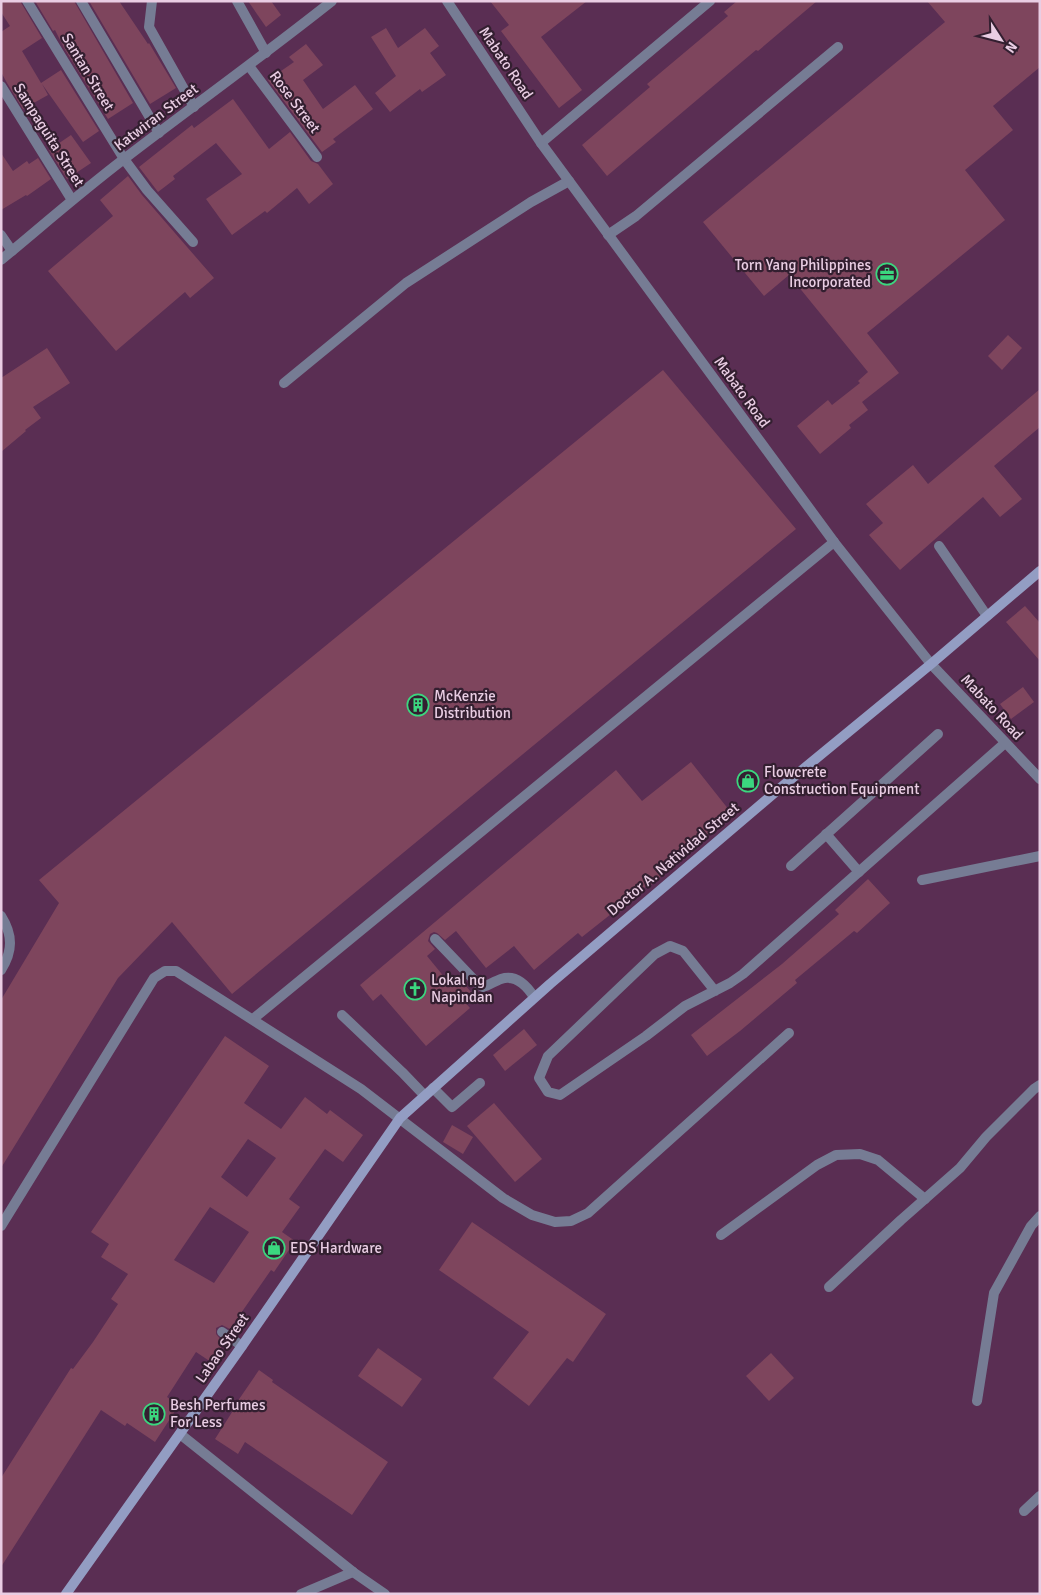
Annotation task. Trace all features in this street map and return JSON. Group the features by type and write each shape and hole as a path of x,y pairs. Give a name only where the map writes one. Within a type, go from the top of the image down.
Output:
{"main road":[{"name":"Doctor A. Natividad Street","path":"400,1118 534,997 1040,571"},
{"name":"Labao Street","path":"66,1594 242,1346 400,1118"}],"street":[{"name":"Santan Street","path":"27,1 124,159 147,190 193,242"},
{"path":"81,1 159,133"},
{"path":"152,1 148,27 194,107"},
{"path":"237,1 266,53"},
{"name":"Katwiran Street","path":"1,260 124,159 249,66 332,1"},
{"name":"Mabato Road","path":"447,1 541,143 834,542 931,664 1040,779"},
{"path":"541,143 710,1"},
{"path":"608,235 636,216 838,47"},
{"name":"Rose Street","path":"249,66 317,157"},
{"name":"Sampaguita Street","path":"1,86 72,200"},
{"path":"284,383 406,283 531,202 569,181"},
{"path":"1,235 12,251"},
{"path":"253,1019 834,542"},
{"path":"939,546 987,616"},
{"path":"791,866 938,734"},
{"path":"715,991 683,951 670,946 655,954 548,1056 539,1078 548,1092 560,1095 632,1046 685,1006 730,984 1004,743"},
{"path":"826,834 859,872"},
{"path":"922,880 1040,856"},
{"path":"1,916 7,925 11,942 8,960 1,970"},
{"path":"435,939 476,983 483,987 501,979 518,980 526,986 534,997"},
{"path":"1,1226 154,978 164,971 176,971 361,1089 503,1198 532,1215 555,1222 571,1221 588,1213 789,1033"},
{"path":"342,1015 425,1096"},
{"path":"434,1088 452,1107 480,1083"},
{"path":"829,1287 960,1168 986,1137 1040,1085"},
{"path":"721,1235 817,1165 836,1155 860,1154 878,1160 925,1199"},
{"path":"977,1401 994,1293 1031,1226 1040,1216"},
{"path":"222,1332 242,1346"},
{"path":"180,1434 353,1572 384,1594"},
{"path":"1024,1511 1040,1496"},
{"path":"301,1594 353,1572"}],"building":[{"path":"1,1 20,1 42,38 22,51 41,83 61,70 99,131 83,142 42,84 48,95 23,109 7,83 1,72 1,32 10,26 1,12"},
{"path":"35,1 74,1 133,103 108,119 55,30 53,31"},
{"path":"89,1 119,1 149,43 176,88 150,104"},
{"path":"248,1 271,1 281,15 266,27"},
{"path":"490,1 587,1 541,37 582,90 559,108 501,31 509,25"},
{"path":"737,1 817,1 607,176 582,145 650,87 647,84 728,16 724,12"},
{"path":"927,1 1040,1 1040,67 993,106 1013,130 965,170 1005,220 867,333 899,373 862,402 868,410 849,425 851,428 820,454 797,426 828,400 832,405 860,383 858,381 868,372 789,275 764,296 703,222 945,22"},
{"path":"386,28 398,48 425,28 439,46 430,53 446,75 422,92 420,89 390,112 375,93 396,76 371,37"},
{"path":"306,44 323,65 303,80 323,109 355,85 373,109 333,139 336,142 322,152 268,80 294,62 289,57"},
{"path":"233,99 269,149 290,132 311,161 318,164 333,184 309,204 297,188 267,213 265,211 232,235 206,199 242,174 216,143 173,176 175,179 158,192 139,167 192,125 194,128"},
{"path":"71,135 91,163 67,179 49,150"},
{"path":"1,153 13,171 27,161 29,164 38,158 51,179 27,196 1,210"},
{"path":"128,176 142,195 214,278 190,298 185,292 116,351 48,271 113,216 100,200"},
{"path":"1008,335 1022,348 1002,370 988,356"},
{"path":"47,348 70,383 33,407 41,418 1,452 1,378"},
{"name":"McKenzie Distribution","path":"663,370 796,529 232,994 172,922 118,978 1,1168 1,1000 59,903 39,880"},
{"path":"1040,389 1040,427 994,466 1022,499 1000,517 983,497 900,570 869,535 883,523 866,504 913,465 928,484"},
{"path":"1025,606 1040,623 1040,661 1006,622"},
{"path":"1023,687 1034,702 1011,719 1000,704"},
{"path":"691,762 733,815 685,853 686,855 651,885 649,884 582,937 578,933 534,970 514,946 486,968 456,931 445,940 437,933 430,934 428,941 435,949 427,956 450,984 458,977 471,992 463,1000 470,1008 426,1046 381,994 373,1001 360,985 616,770 642,801"},
{"path":"868,879 890,903 857,933 854,931 795,980 797,983 740,1031 707,1056 691,1035 782,964 839,914 835,910"},
{"path":"524,1029 537,1045 505,1071 493,1055"},
{"path":"225,1036 269,1066 244,1103 281,1129 305,1097 327,1114 330,1110 363,1135 343,1162 325,1149 289,1199 300,1207 282,1232 295,1241 274,1272 271,1270 230,1329 222,1325 216,1328 216,1334 223,1345 211,1362 196,1352 167,1397 179,1405 155,1442 127,1423 125,1426 101,1410 1,1567 1,1478 71,1368 73,1369 93,1342 118,1304 111,1299 128,1274 101,1257 109,1244 91,1232","holes":["248,1139 276,1158 247,1197 221,1177","210,1207 249,1232 214,1283 174,1260"]},
{"path":"494,1103 542,1159 515,1182 467,1126"},
{"path":"452,1125 473,1137 463,1154 443,1142"},
{"path":"472,1222 606,1314 573,1362 567,1358 529,1406 493,1378 529,1332 439,1270"},
{"path":"378,1348 422,1379 402,1407 358,1376"},
{"path":"771,1353 794,1378 769,1401 746,1376"},
{"path":"259,1370 273,1380 272,1382 388,1462 352,1515 245,1442 238,1454 215,1439"}],"place":[{"name":"Torn Yang Philippines Incorporated","path":"887,274"},
{"name":"McKenzie Distribution","path":"418,705"},
{"name":"Flowcrete Construction Equipment","path":"748,781"},
{"name":"Lokal ng Napindan","path":"415,989"},
{"name":"EDS Hardware","path":"274,1248"},
{"name":"Besh Perfumes For Less","path":"154,1414"}]}
